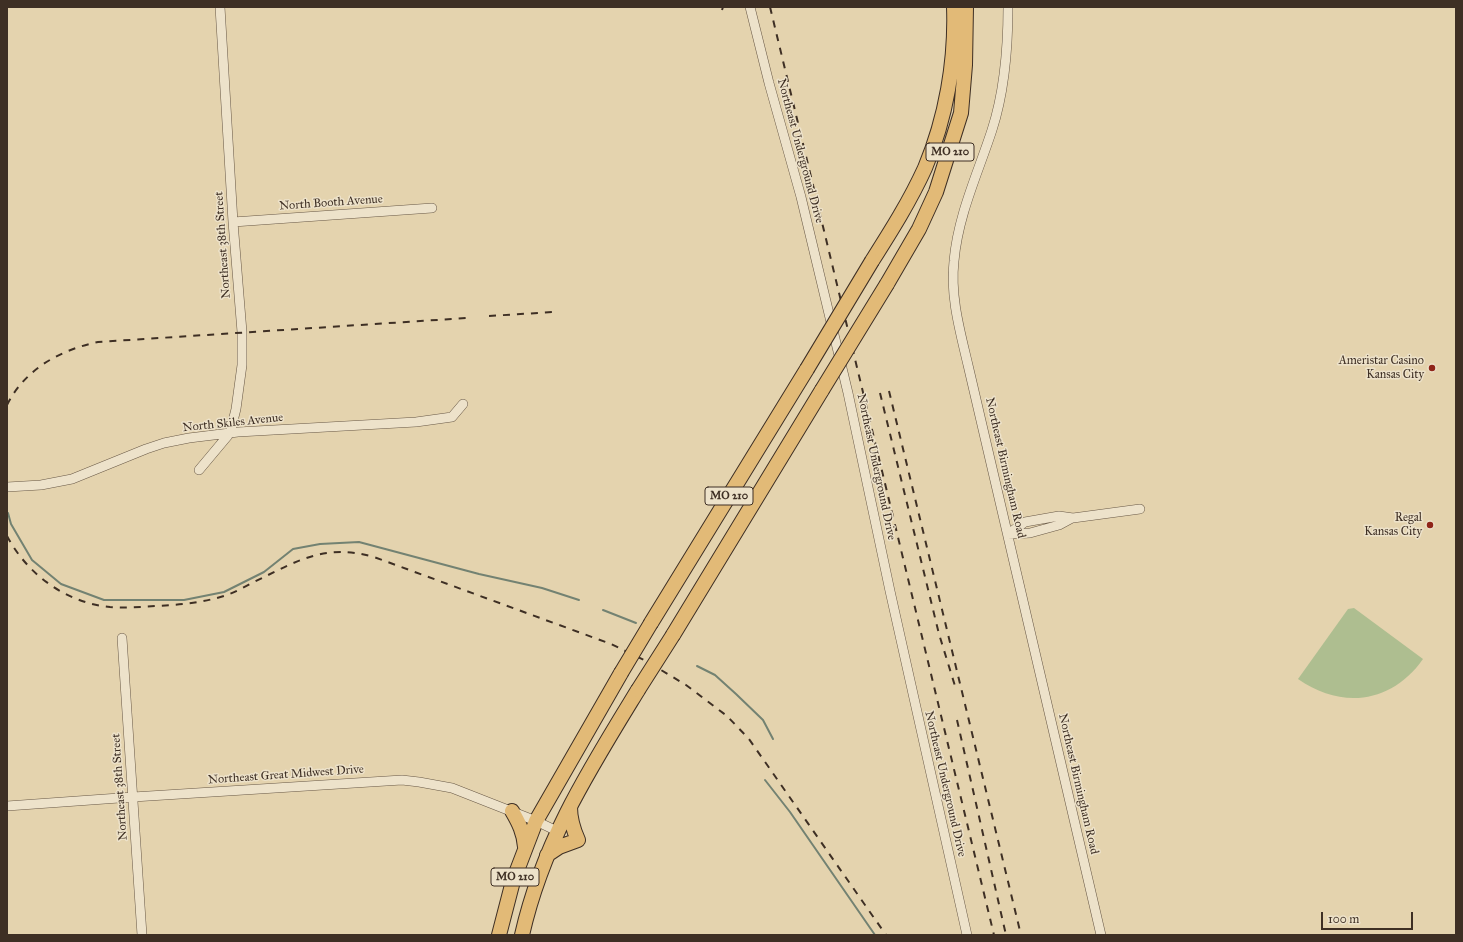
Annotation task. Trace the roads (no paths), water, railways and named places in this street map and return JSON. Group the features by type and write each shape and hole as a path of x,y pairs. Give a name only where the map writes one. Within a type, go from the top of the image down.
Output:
{"highway":[{"name":"MO 210","path":"499,935 513,881 536,821 651,623 903,211 925,167 942,119 951,70 954,7"},
{"name":"MO 210","path":"522,935 531,902 547,855 584,779 887,284 919,229 936,192 961,113 965,65 966,7"},
{"path":"547,855 568,843 578,840 570,816 570,806"},
{"path":"512,812 524,837 525,847"}],"street":[{"name":"Northeast 38th Street","path":"199,470 230,433 241,378 242,358 242,332 233,222 220,7"},
{"name":"Northeast Underground Drive","path":"750,7 801,197 848,393 892,599 967,935"},
{"name":"Northeast Birmingham Road","path":"1008,7 1008,47 1004,81 992,129 964,208 958,234 954,268 954,289 957,317 1101,935"},
{"name":"North Booth Avenue","path":"233,222 432,208"},
{"name":"North Skiles Avenue","path":"7,487 41,485 72,479 164,443 230,433 416,422 452,416 463,404"},
{"path":"1008,534 1030,533 1059,525 1073,518 1140,508"},
{"name":"Northeast 38th Street","path":"122,638 142,935"},
{"name":"Northeast Great Midwest Drive","path":"7,806 402,780 452,788 536,821 557,832"}],"waterway":[{"path":"8,513 11,524 32,560 61,584 104,600 184,600 224,592 264,572 293,549 320,544 359,542 479,574 542,588 579,600"},
{"path":"603,610 636,623"},
{"path":"697,666 715,675 736,694 763,720 773,739"},
{"path":"765,780 790,812 875,935"}],"railway":[{"path":"770,7 994,935"},
{"path":"489,316 553,312"},
{"path":"7,405 23,381 45,363 70,350 98,342 467,318"},
{"path":"889,391 1021,935"},
{"path":"880,393 939,634 955,686"},
{"path":"7,536 25,563 63,593 78,600 110,607 132,607 198,602 232,593 284,567 312,556 326,553 357,553 374,557 611,644 646,661 686,685 727,716 749,739 886,935"},
{"path":"957,720 1006,935"}],"place":[{"name":"Ameristar Casino Kansas City","path":"1432,368"},
{"name":"Regal Kansas City","path":"1430,525"}]}
